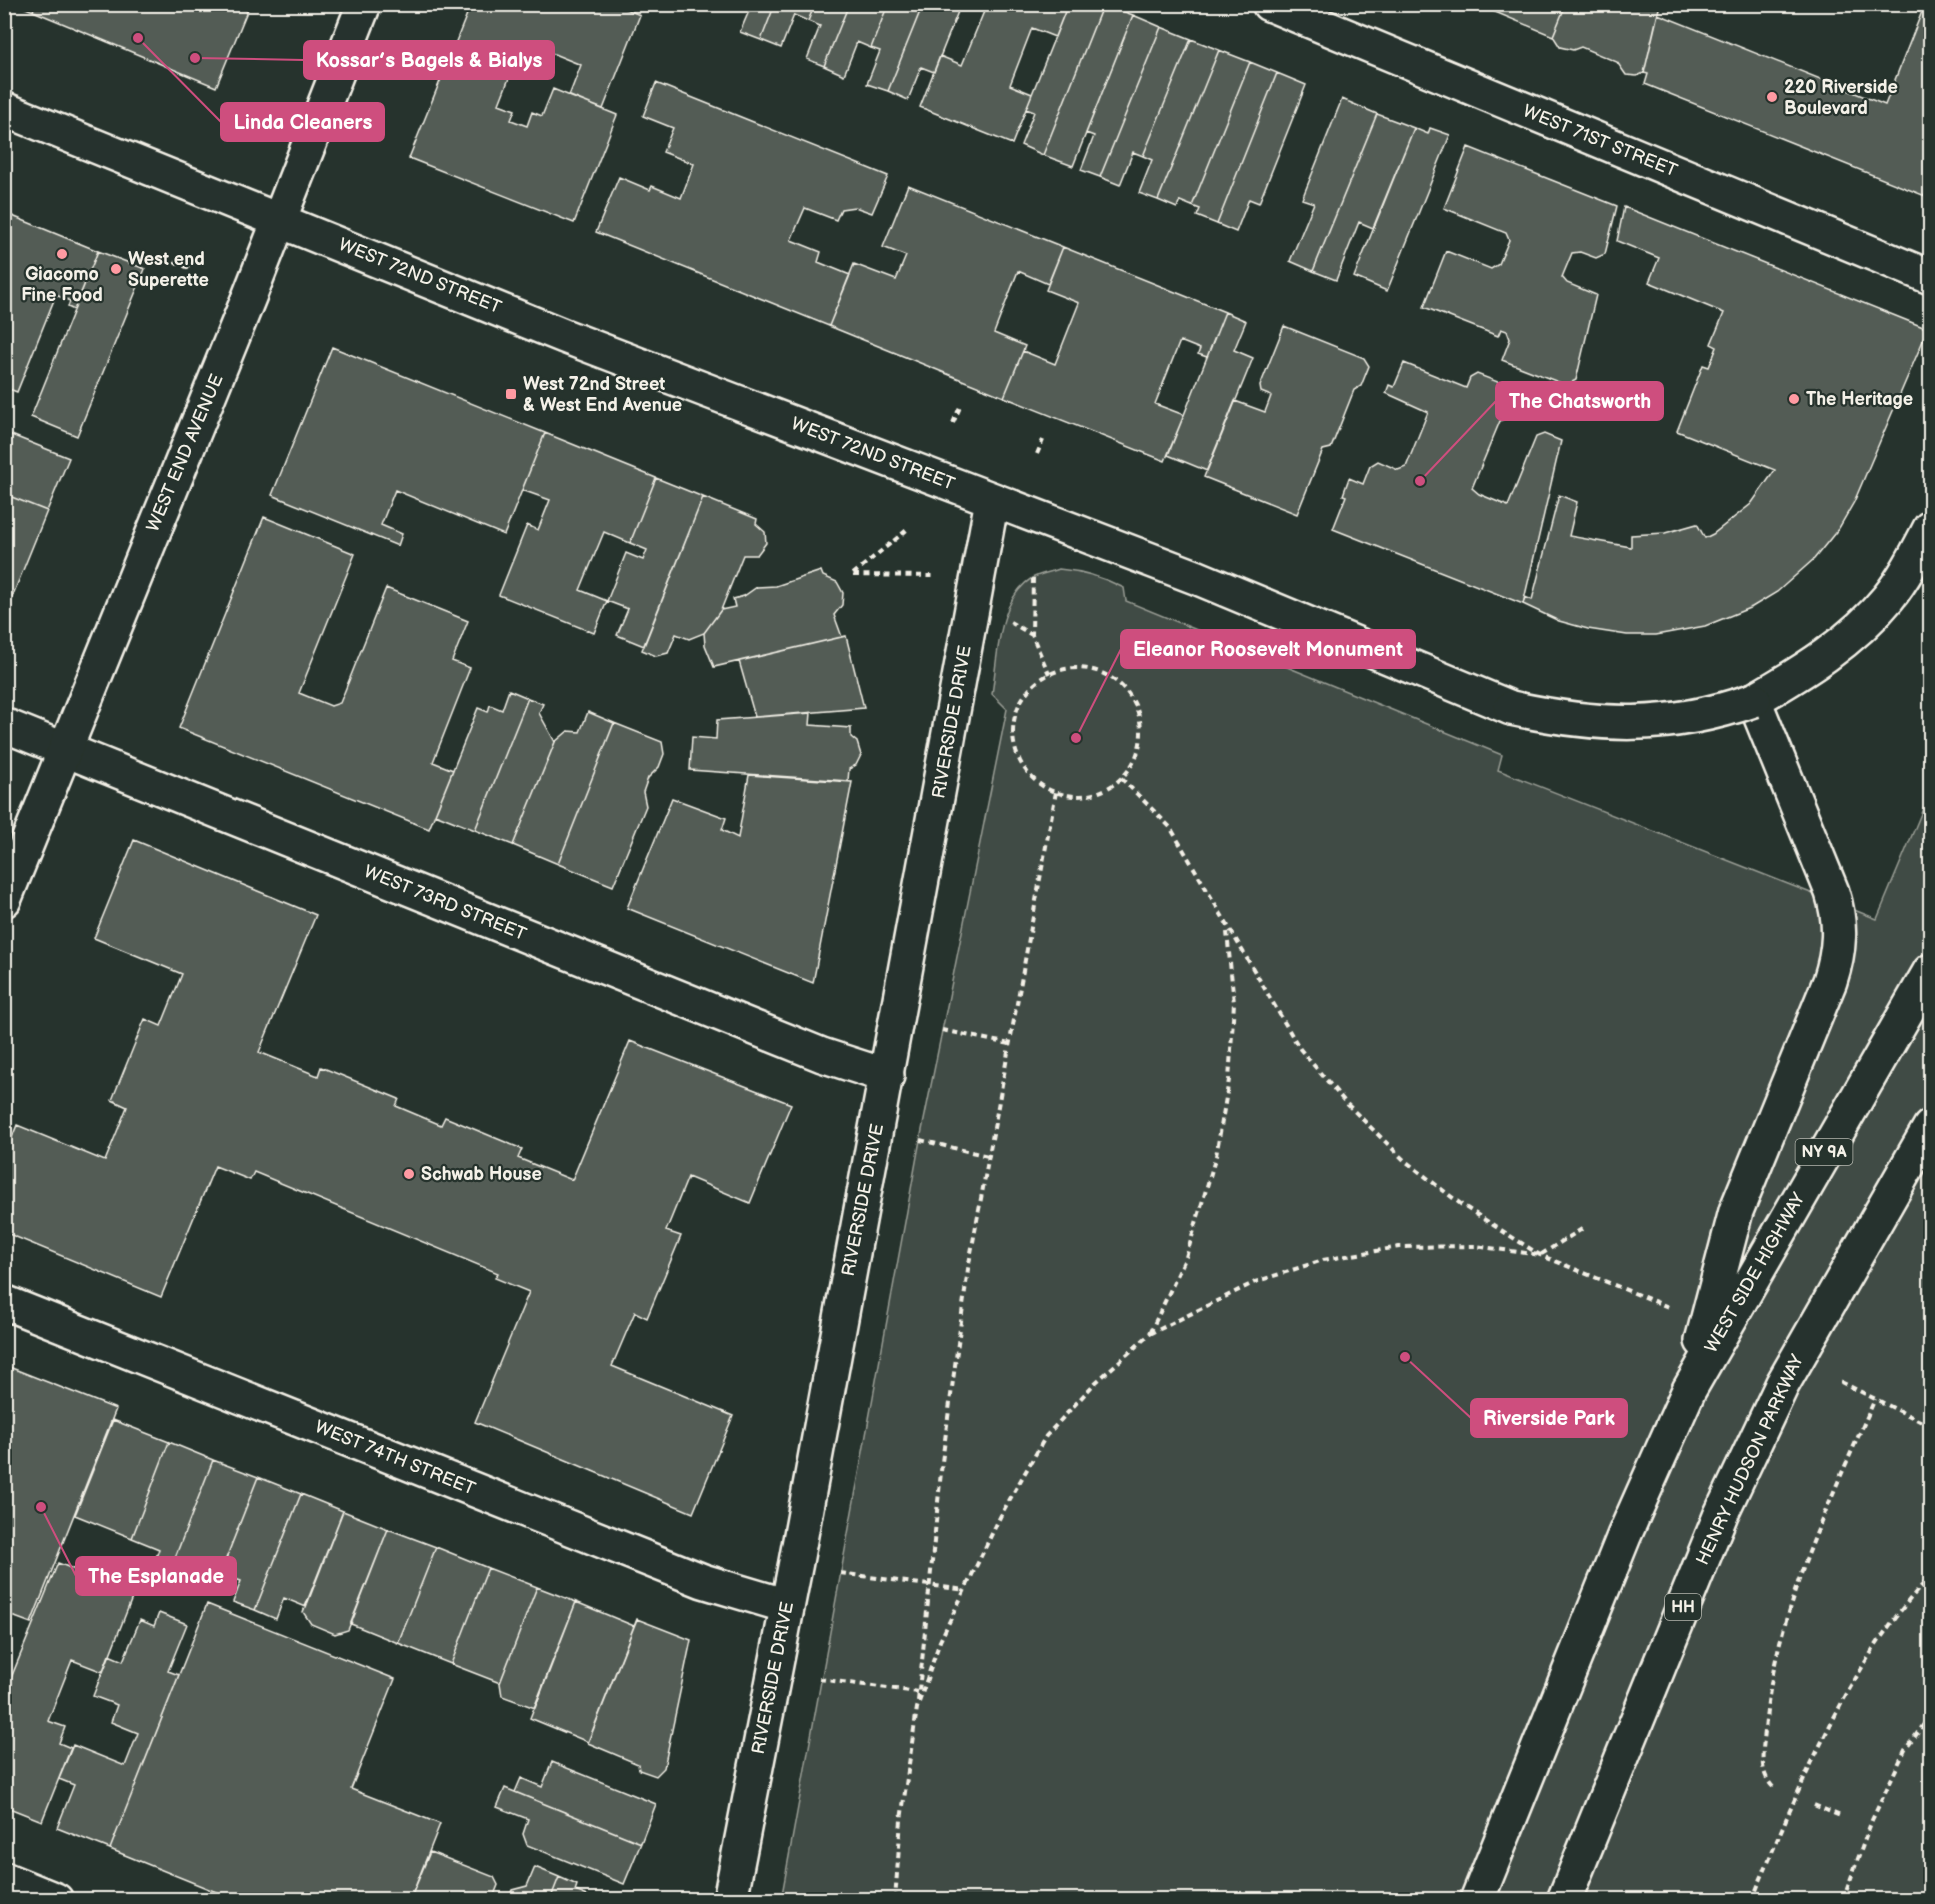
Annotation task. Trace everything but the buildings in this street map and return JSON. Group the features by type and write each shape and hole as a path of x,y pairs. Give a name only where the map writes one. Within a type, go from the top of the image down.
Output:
{"main road":[{"name":"WEST END AVENUE","path":"4,900 364,4"},
{"name":"WEST 71ST STREET","path":"1269,4 1930,277"},
{"name":"WEST 72ND STREET","path":"4,109 564,336 1198,578 1511,708 1554,718 1612,724 1681,719 1720,712 1754,700 1809,668 1867,622 1889,597 1930,528"},
{"name":"RIVERSIDE DRIVE","path":"730,1899 787,1606 992,500"},
{"path":"1477,1899 1624,1536 1689,1390 1731,1287 1736,1211 1830,981 1840,945 1837,909 1832,892 1754,700"},
{"name":"WEST 73RD STREET","path":"4,725 822,1055 886,1076"},
{"name":"WEST SIDE HIGHWAY","path":"1731,1287 1930,971"},
{"name":"HENRY HUDSON PARKWAY","path":"1564,1899 1721,1514 1782,1385 1930,1127"},
{"name":"WEST 74TH STREET","path":"4,1302 703,1581 787,1606"},
{"path":"4,1879 57,1899"}],"path":[{"path":"174,262 189,268"},
{"path":"953,423 960,407"},
{"path":"1037,454 1043,440"},
{"path":"908,529 853,575 933,576"},
{"path":"1033,578 1032,635 1050,674"},
{"path":"1004,618 1032,635"},
{"path":"1069,668 1089,669 1108,675 1124,687 1135,705 1141,724 1140,743 1134,762 1121,778 1110,787 1084,795 1056,792 1037,782 1023,766 1014,746 1013,725 1019,704 1032,687 1050,674 1069,668"},
{"path":"1121,778 1170,827 1200,876 1227,928 1300,1049 1346,1103 1404,1160 1462,1205 1540,1255 1672,1308"},
{"path":"895,1899 901,1820 917,1708 954,1362 988,1156 1056,792"},
{"path":"1150,1334 1186,1257 1216,1156 1229,1080 1234,1003 1227,928"},
{"path":"942,1030 1010,1044"},
{"path":"920,1140 988,1156"},
{"path":"917,1708 940,1641 1002,1513 1046,1436 1095,1383 1150,1334 1255,1282 1323,1260 1399,1248 1464,1246 1540,1255 1582,1229"},
{"path":"1841,1382 1930,1426"},
{"path":"1773,1787 1764,1776 1762,1761 1766,1712 1776,1658 1800,1577 1827,1508 1875,1399"},
{"path":"840,1573 965,1590"},
{"path":"1752,1899 1812,1763 1856,1679 1907,1600 1930,1577"},
{"path":"819,1678 918,1692"},
{"path":"1843,1899 1872,1820 1905,1750 1930,1716"},
{"path":"1814,1805 1843,1816"}],"shaded area":[{"path":"1059,569 1085,573 1108,581 1124,588 1126,601 1502,755 1498,770 1877,919 1930,792 1930,1899 781,1900 920,1140 1007,709 992,694 1001,630 1012,600 1020,588 1038,575"}],"place":[{"name":"Linda Cleaners","path":"138,38"},
{"name":"Kossar’s Bagels & Bialys","path":"195,58"},
{"name":"220 Riverside Boulevard","path":"1772,97"},
{"name":"Giacomo Fine Food","path":"62,254"},
{"name":"West end Superette","path":"116,269"},
{"name":"West 72nd Street & West End Avenue","path":"511,394"},
{"name":"The Heritage","path":"1794,399"},
{"name":"The Chatsworth","path":"1420,481"},
{"name":"Eleanor Roosevelt Monument","path":"1076,738"},
{"name":"Schwab House","path":"409,1174"},
{"name":"Riverside Park","path":"1405,1357"},
{"name":"The Esplanade","path":"41,1507"}]}
